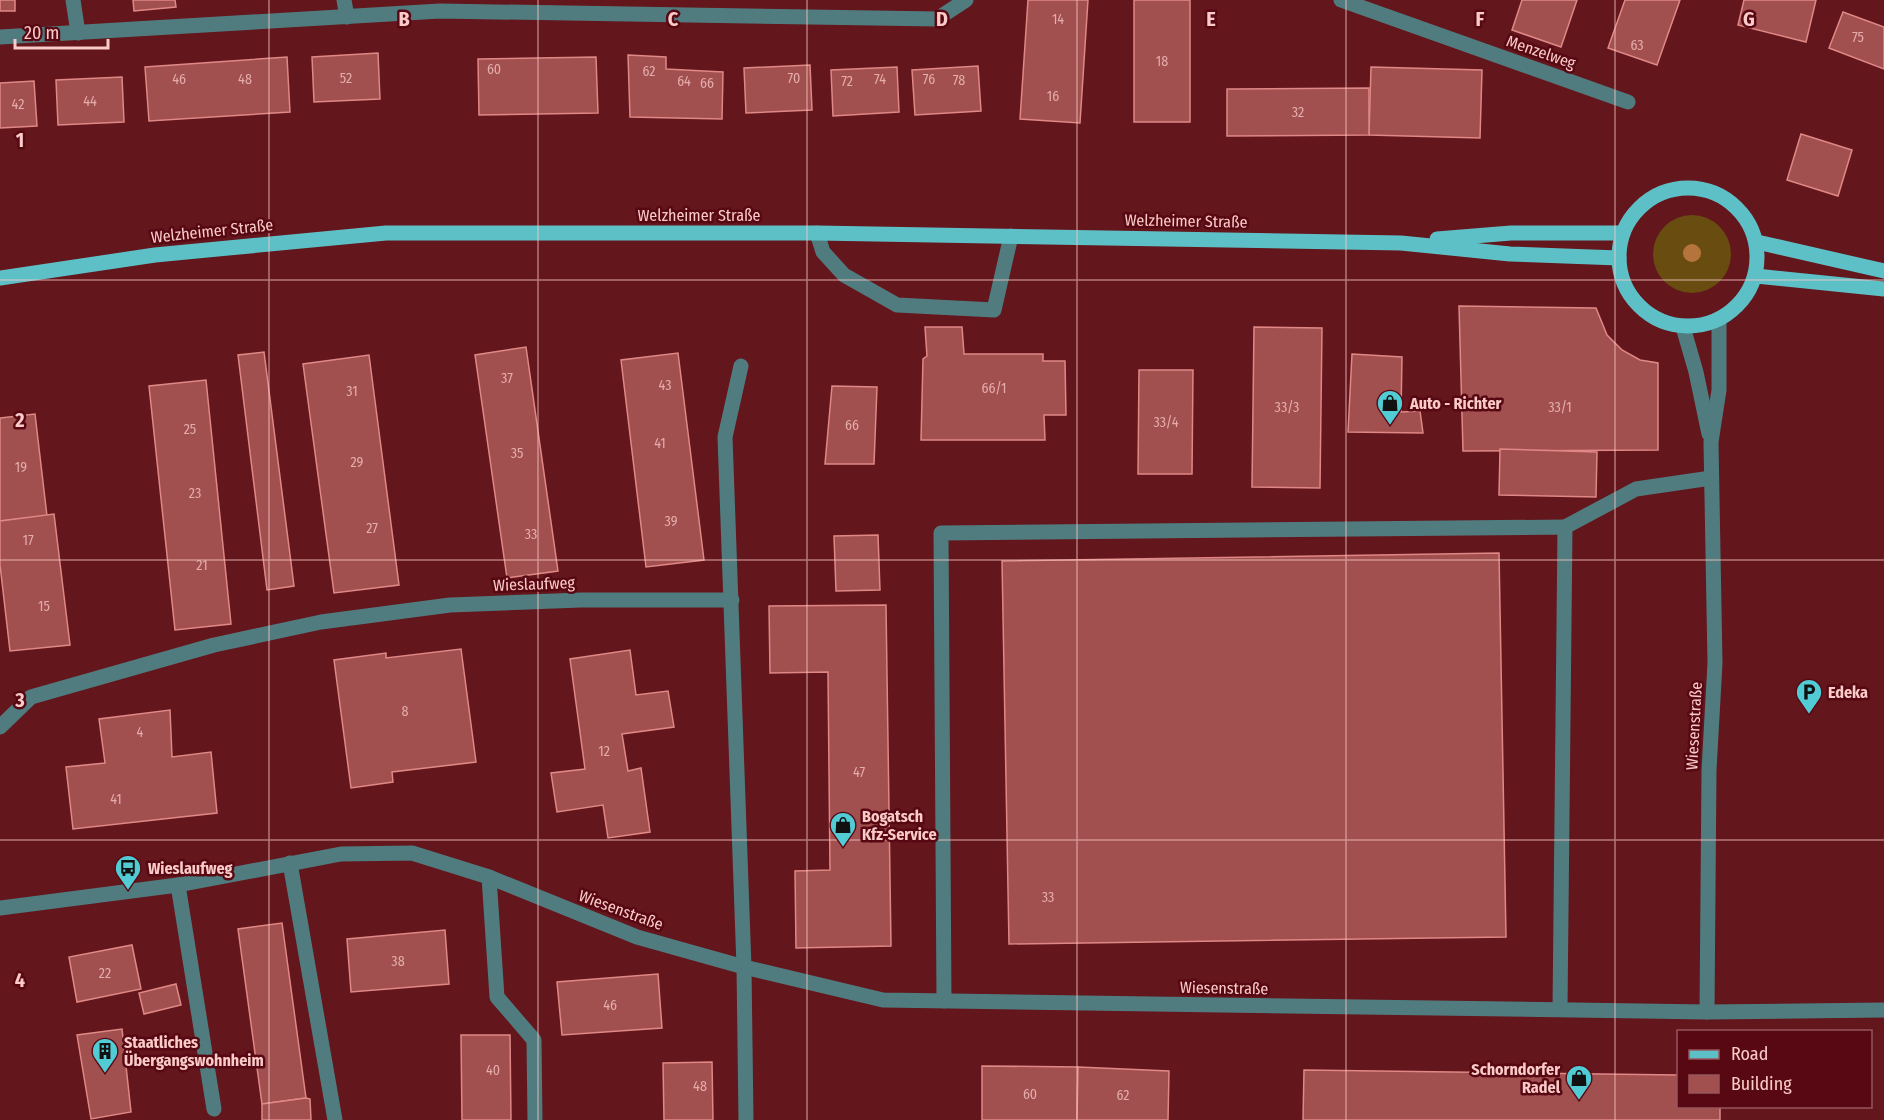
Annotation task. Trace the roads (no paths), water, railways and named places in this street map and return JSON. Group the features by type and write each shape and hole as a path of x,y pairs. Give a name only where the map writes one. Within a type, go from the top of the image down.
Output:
{"main road":[{"path":"1693,188 1714,192 1734,204 1748,221 1757,242 1756,276 1748,294 1735,309 1719,320 1701,326 1683,327 1663,322 1645,312 1630,297 1622,278 1619,258 1623,233 1633,214 1650,199 1670,190 1693,188"},
{"name":"Welzheimer Straße","path":"0,278 155,255 386,233 817,233 1401,243 1510,254 1619,258"},
{"name":"Welzheimer Straße","path":"1401,243 1511,233 1623,233"},
{"path":"1757,242 1884,271"},
{"path":"1756,276 1884,288"}],"street":[{"path":"73,0 78,33"},
{"path":"344,0 347,17"},
{"path":"0,37 347,17 440,5 937,19 966,0"},
{"name":"Menzelweg","path":"1341,0 1629,102"},
{"path":"817,233 824,252 844,275 897,305 994,310 1011,236"},
{"name":"Wiesenstraße","path":"1707,1012 1709,770 1715,663 1711,442 1719,390 1719,320"},
{"name":"Wiesenstraße","path":"1683,327 1696,372 1711,442"},
{"path":"741,366 725,437 744,968 746,1120"},
{"path":"944,1001 940,533 1565,527 1636,489 1711,478"},
{"path":"1560,1009 1565,527"},
{"name":"Wieslaufweg","path":"0,727 31,698 214,645 321,622 450,605 581,600 732,600"},
{"name":"Wiesenstraße","path":"0,908 178,885 341,854 412,854 489,877 637,937 744,968 883,1000 1707,1012 1884,1010"},
{"path":"290,863 335,1120"},
{"path":"489,877 497,997 534,1040 535,1120"},
{"path":"178,885 214,1109"}],"place":[{"name":"Auto - Richter","path":"1390,426"},
{"name":"Edeka","path":"1809,715"},
{"name":"Bogatsch Kfz-Service","path":"843,848"},
{"name":"Wieslaufweg","path":"128,891"},
{"name":"Staatliches Übergangswohnheim","path":"105,1074"},
{"name":"Schorndorfer Radel","path":"1579,1101"}]}
